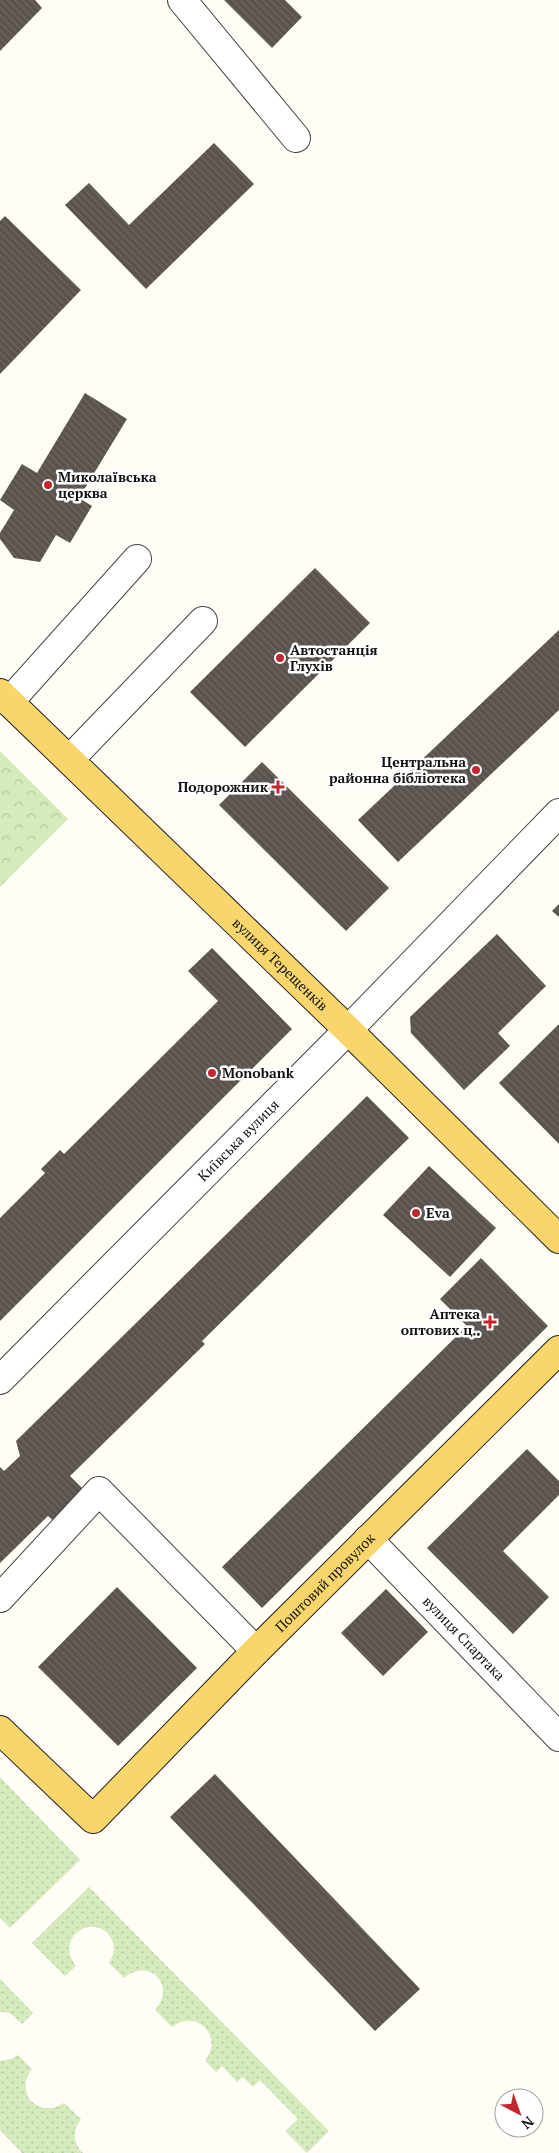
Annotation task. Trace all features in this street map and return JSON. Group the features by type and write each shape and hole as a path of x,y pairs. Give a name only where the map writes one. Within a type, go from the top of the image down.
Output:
{"main road":[{"name":"вулиця Терещенків","path":"4,698 70,759 559,1238"},
{"name":"Поштовий провулок","path":"0,1730 92,1818 256,1651 559,1350"}],"street":[{"path":"182,0 296,138"},
{"path":"4,698 137,559"},
{"path":"70,759 203,621"},
{"name":"Київська вулиця","path":"0,1380 348,1030 559,813"},
{"path":"0,1598 100,1490 256,1651"},
{"name":"вулиця Спартака","path":"368,1539 559,1737"}],"green space":[{"path":"0,751 68,819 0,887"},
{"path":"0,1777 80,1860 10,1928 0,1918"},
{"path":"89,1887 329,2131 307,2153 285,2131 298,2119 260,2080 253,2087 243,2077 237,2082 222,2066 216,2072 205,2061 210,2052 211,2042 210,2034 205,2028 198,2023 190,2021 181,2022 172,2027 155,2010 161,2001 163,1991 157,1977 151,1972 142,1971 133,1972 124,1978 109,1963 114,1945 104,1930 96,1927 87,1927 73,1937 70,1955 76,1966 65,1976 32,1943"},
{"path":"0,1979 33,2013 22,2024 10,2013 0,2012"},
{"path":"18,2055 32,2069 27,2076 26,2084 29,2099 37,2105 46,2108 64,2103 81,2119 76,2128 75,2137 77,2145 83,2153 22,2153 0,2130 0,2061 11,2059"}],"building":[{"path":"0,0 35,0 42,8 0,51"},
{"path":"224,0 285,0 302,17 272,48"},
{"path":"214,143 254,184 146,289 65,205 89,183 129,225"},
{"path":"5,216 81,290 0,374 0,221"},
{"name":"Миколаївська церква","path":"85,393 127,419 79,498 92,506 70,543 56,535 40,562 14,558 0,539 0,533 14,510 0,500 22,464 37,473"},
{"name":"Автостанція Глухів","path":"315,568 370,623 245,747 190,692"},
{"path":"559,630 559,710 398,862 358,820"},
{"path":"262,762 389,888 346,931 219,805"},
{"path":"559,904 559,917 552,911"},
{"path":"497,934 546,986 498,1033 510,1046 464,1090 411,1033 410,1017"},
{"path":"212,948 292,1029 0,1321 0,1218 45,1173 41,1169 60,1150 64,1154 218,1001 188,971"},
{"path":"559,1024 559,1144 499,1083"},
{"path":"367,1096 409,1138 202,1341 205,1344 70,1476 85,1491 55,1522 48,1516 0,1563 0,1467 4,1471 20,1456 16,1441"},
{"path":"429,1166 496,1228 450,1277 383,1215"},
{"path":"481,1258 548,1326 262,1608 222,1567 467,1326 440,1299"},
{"path":"527,1449 559,1481 559,1495 503,1551 549,1597 513,1634 427,1548"},
{"path":"117,1587 197,1668 118,1746 38,1667"},
{"path":"386,1589 428,1632 383,1676 341,1633"},
{"path":"215,1774 420,1989 375,2031 170,1817"}],"place":[{"name":"Миколаївська церква","path":"48,485"},
{"name":"Автостанція Глухів","path":"280,658"},
{"name":"Центральна районна бібліотека","path":"476,770"},
{"name":"Подорожник","path":"278,787"},
{"name":"Monobank","path":"212,1073"},
{"name":"Eva","path":"416,1213"},
{"name":"Аптека оптових ц‥","path":"490,1322"}]}
